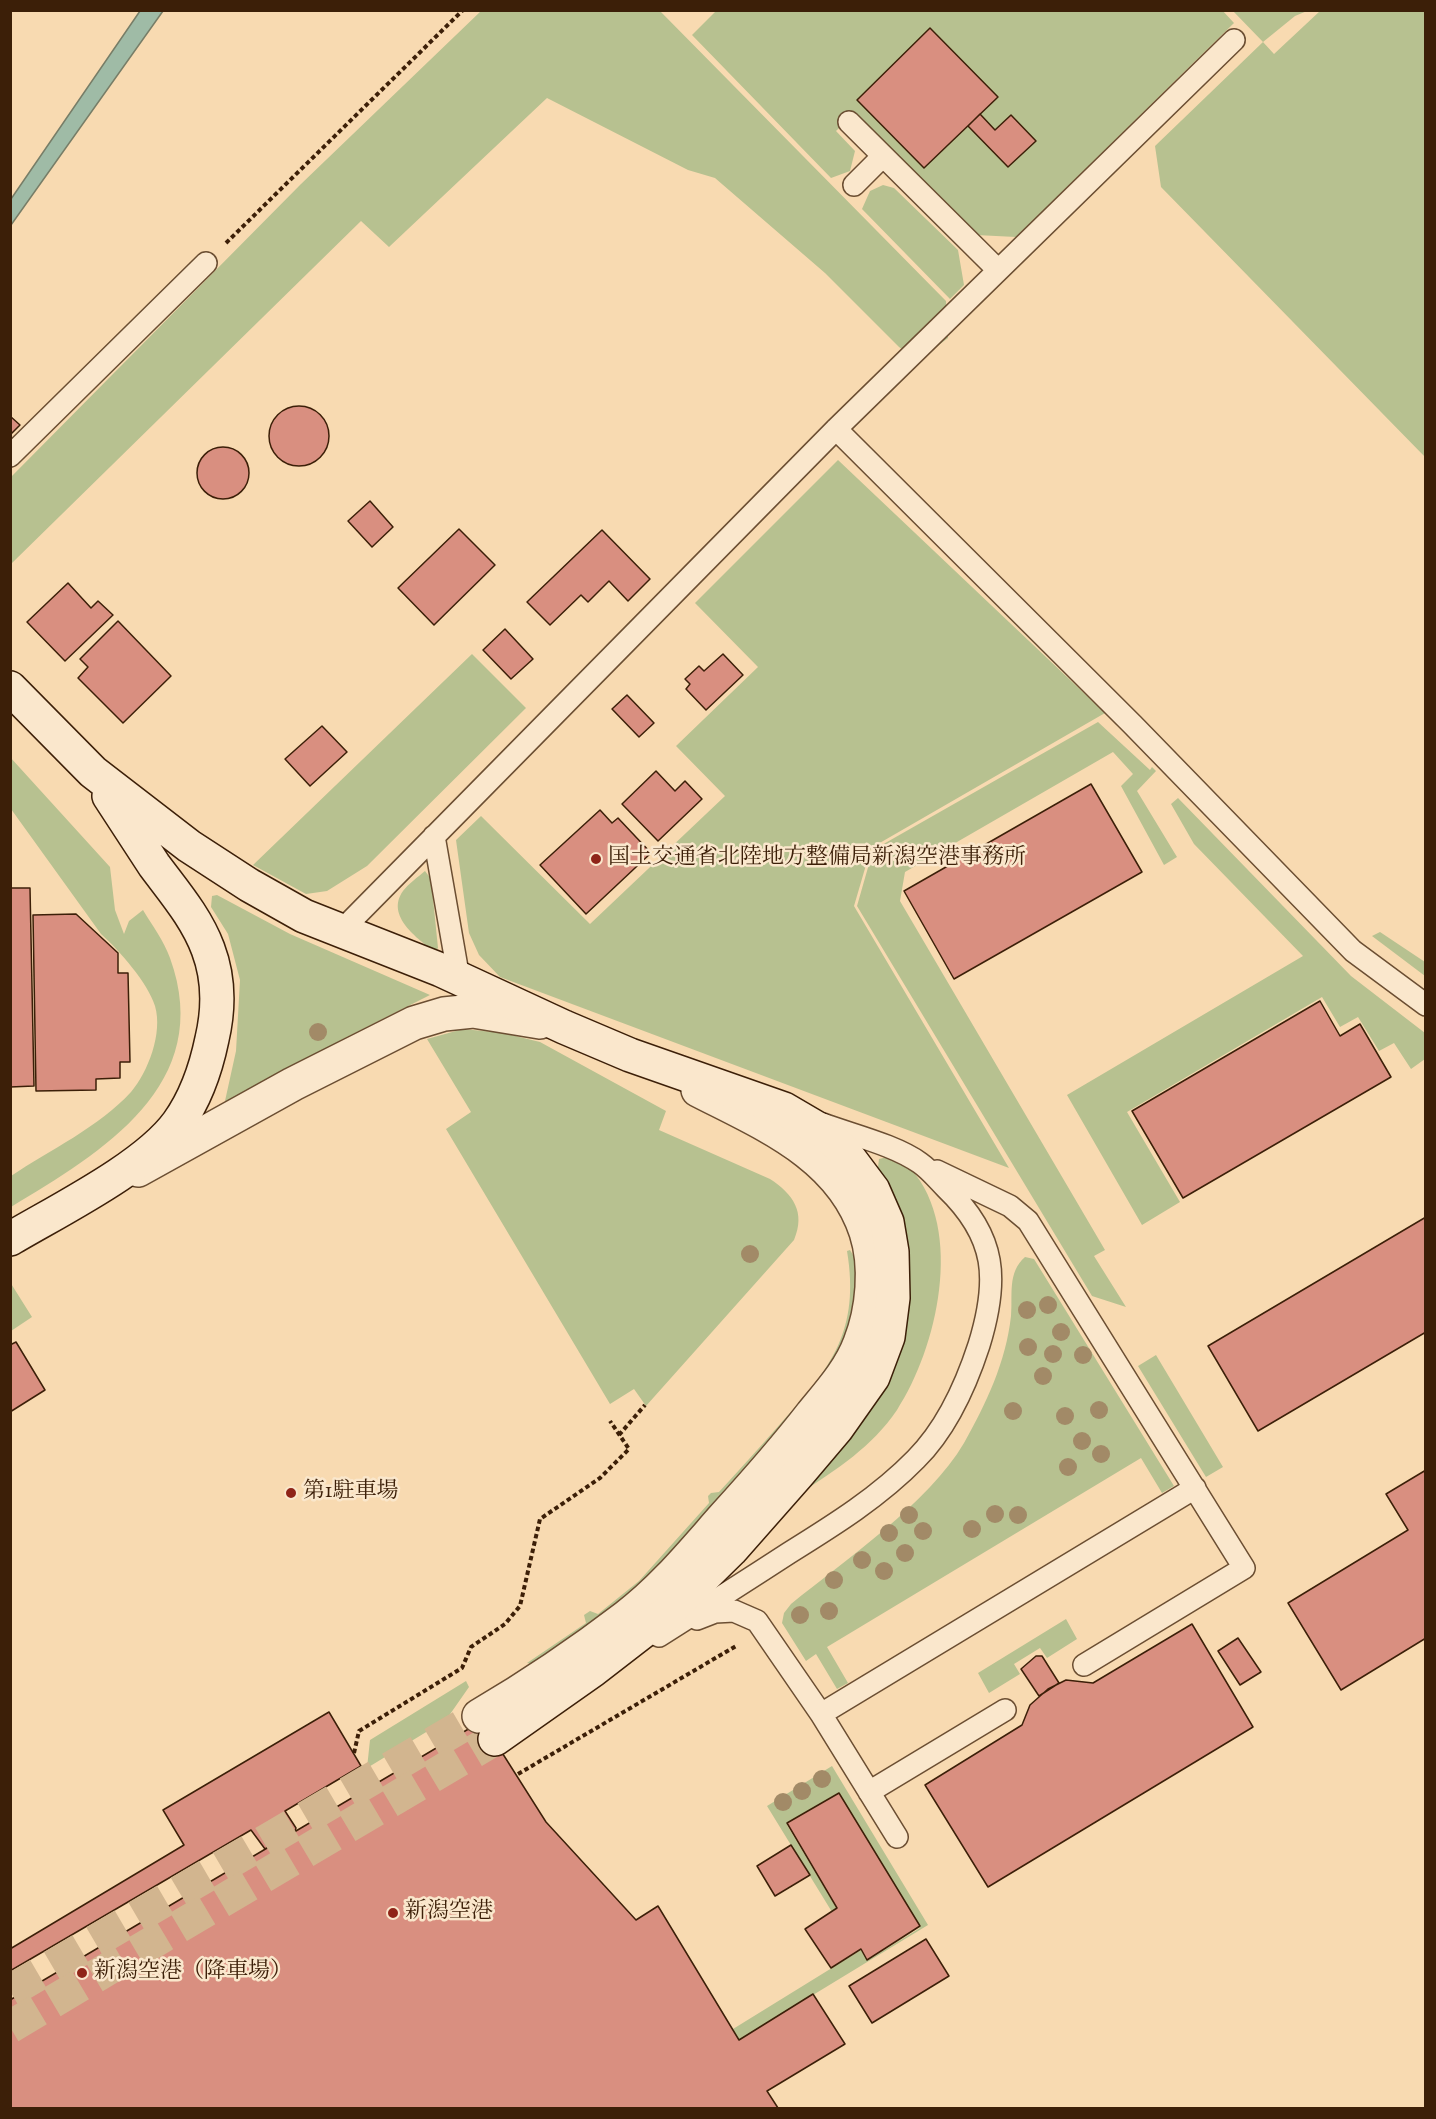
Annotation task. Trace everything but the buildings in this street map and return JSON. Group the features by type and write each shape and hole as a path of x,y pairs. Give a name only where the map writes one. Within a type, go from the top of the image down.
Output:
{"street":[{"path":"10,688 93,772 189,846 304,916 459,979 630,1054 784,1109 825,1133 843,1150 873,1190 886,1222 892,1252 893,1298 888,1337 873,1377 837,1428 731,1550 668,1612 593,1670 487,1727"},
{"path":"10,1239 132,1165 161,1142 178,1123 191,1103 207,1065 215,1026 217,978 208,948 192,916 93,772"},
{"path":"10,1239 283,1090 414,1023 444,1014 473,1011 564,1027"},
{"path":"487,1727 543,1677 627,1616 656,1591 774,1463 839,1381 860,1345 868,1316 872,1269 866,1232 834,1176 806,1149 775,1129 630,1054"}],"lane":[{"path":"341,931 836,429 1234,40"},
{"path":"849,122 998,270"},
{"path":"854,185 883,156"},
{"path":"10,456 206,263"},
{"path":"836,429 1125,716 1353,951 1425,1005"},
{"path":"434,836 459,979"},
{"path":"784,1109 920,1163 1010,1206 1028,1221 1245,1568 1084,1665"},
{"path":"487,1727 666,1632 858,1509 918,1458 955,1402 972,1367 989,1311 991,1264 981,1230 960,1201 920,1163"},
{"path":"821,1714 1195,1488"},
{"path":"666,1632 715,1612 734,1611 757,1621 821,1714 897,1837"},
{"path":"869,1792 1005,1710"}],"path":[{"path":"206,263 463,10"},
{"path":"619,1435 645,1404"},
{"path":"354,1753 359,1731 462,1668 471,1647 514,1615 520,1606 540,1519 611,1469 629,1449 610,1421"},
{"path":"518,1774 737,1646 746,1644"}],"green space":[{"path":"717,10 1222,10 1234,23 1016,237 976,235 853,115 836,131 855,151 850,171 831,178 692,35"},
{"path":"481,11 660,11 946,301 948,338 918,361 899,347 825,273 715,178 688,170 547,98 389,247 361,221 11,564 11,477 301,184"},
{"path":"1233,11 1307,11 1295,16 1263,42"},
{"path":"1320,11 1425,11 1425,457 1161,187 1155,146 1263,42 1274,54"},
{"path":"883,185 894,188 958,250 964,285 950,299 862,209 870,191"},
{"path":"838,460 1105,713 871,848 854,906 1009,1168 500,977 479,955 469,933 456,840 481,816 590,924 725,796 676,746 758,667 695,603"},
{"path":"472,654 526,708 367,866 327,891 306,894 253,865"},
{"path":"1098,722 1150,770 1152,767 1156,771 1137,791 1177,857 1164,865 1121,786 1133,774 1113,752 905,872 900,901 1105,1250 1094,1256 1126,1307 1092,1296 857,906 873,850"},
{"path":"10,757 110,867 115,910 124,934 129,921 143,910 170,958 180,1003 177,1043 164,1078 142,1110 113,1138 81,1163 11,1207 11,1176 89,1127 131,1092 143,1074 152,1052 157,1017 155,1006 140,977 101,934 11,809"},
{"path":"1178,798 1351,976 1425,1033 1425,1059 1411,1069 1394,1043 1379,1051 1358,1017 1340,1027 1322,997 1127,1112 1180,1202 1142,1225 1067,1095 1303,956 1194,844 1171,804"},
{"path":"425,871 431,879 438,948 435,952 406,926 398,909 403,891"},
{"path":"217,895 290,934 430,995 343,1039 229,1105 225,1101 236,1051 240,980 228,934 211,907 212,896"},
{"path":"1380,932 1425,962 1425,976 1372,936"},
{"path":"463,1029 503,1033 540,1042 666,1111 659,1130 770,1179 785,1191 795,1205 799,1221 794,1240 646,1406 634,1389 610,1404 446,1129 471,1112 427,1039"},
{"path":"887,1157 911,1169 928,1194 937,1224 941,1256 939,1290 933,1323 924,1355 911,1385 887,1423 853,1456 801,1493 845,1436 879,1159"},
{"path":"850,1250 856,1256 857,1303 834,1370 646,1584 537,1665 527,1663 586,1623 584,1615 590,1611 598,1614 639,1581 709,1503 708,1496 719,1492 815,1384 838,1346 845,1325 850,1279 847,1251"},
{"path":"1025,1257 1034,1259 1174,1486 1162,1493 1141,1458 827,1647 848,1683 837,1689 816,1654 806,1661 782,1623 784,1613 791,1604 885,1530 908,1509 949,1465 964,1443 1000,1366 1011,1316 1013,1277 1019,1263"},
{"path":"10,1282 32,1317 11,1331 10,1331"},
{"path":"1156,1355 1223,1467 1206,1477 1138,1366"},
{"path":"1066,1619 1077,1639 1047,1658 1040,1648 1014,1664 1020,1674 989,1693 978,1673"},
{"path":"466,1681 469,1687 446,1720 367,1768 370,1740"},
{"path":"832,1766 928,1925 739,2040 733,2029 861,1950 868,1960 920,1928 839,1794 787,1825 837,1909 832,1912 767,1806"}],"shaded area":[{"path":"140,11 163,11 11,225 11,199"}],"tunnel":[{"path":"10,1991 479,1716"},
{"path":"10,2027 495,1739"}],"place":[{"name":"国土交通省北陸地方整備局新潟空港事務所","path":"596,859"},
{"name":"第1駐車場","path":"291,1493"},
{"name":"新潟空港","path":"393,1913"},
{"name":"新潟空港（降車場）","path":"82,1973"}]}
